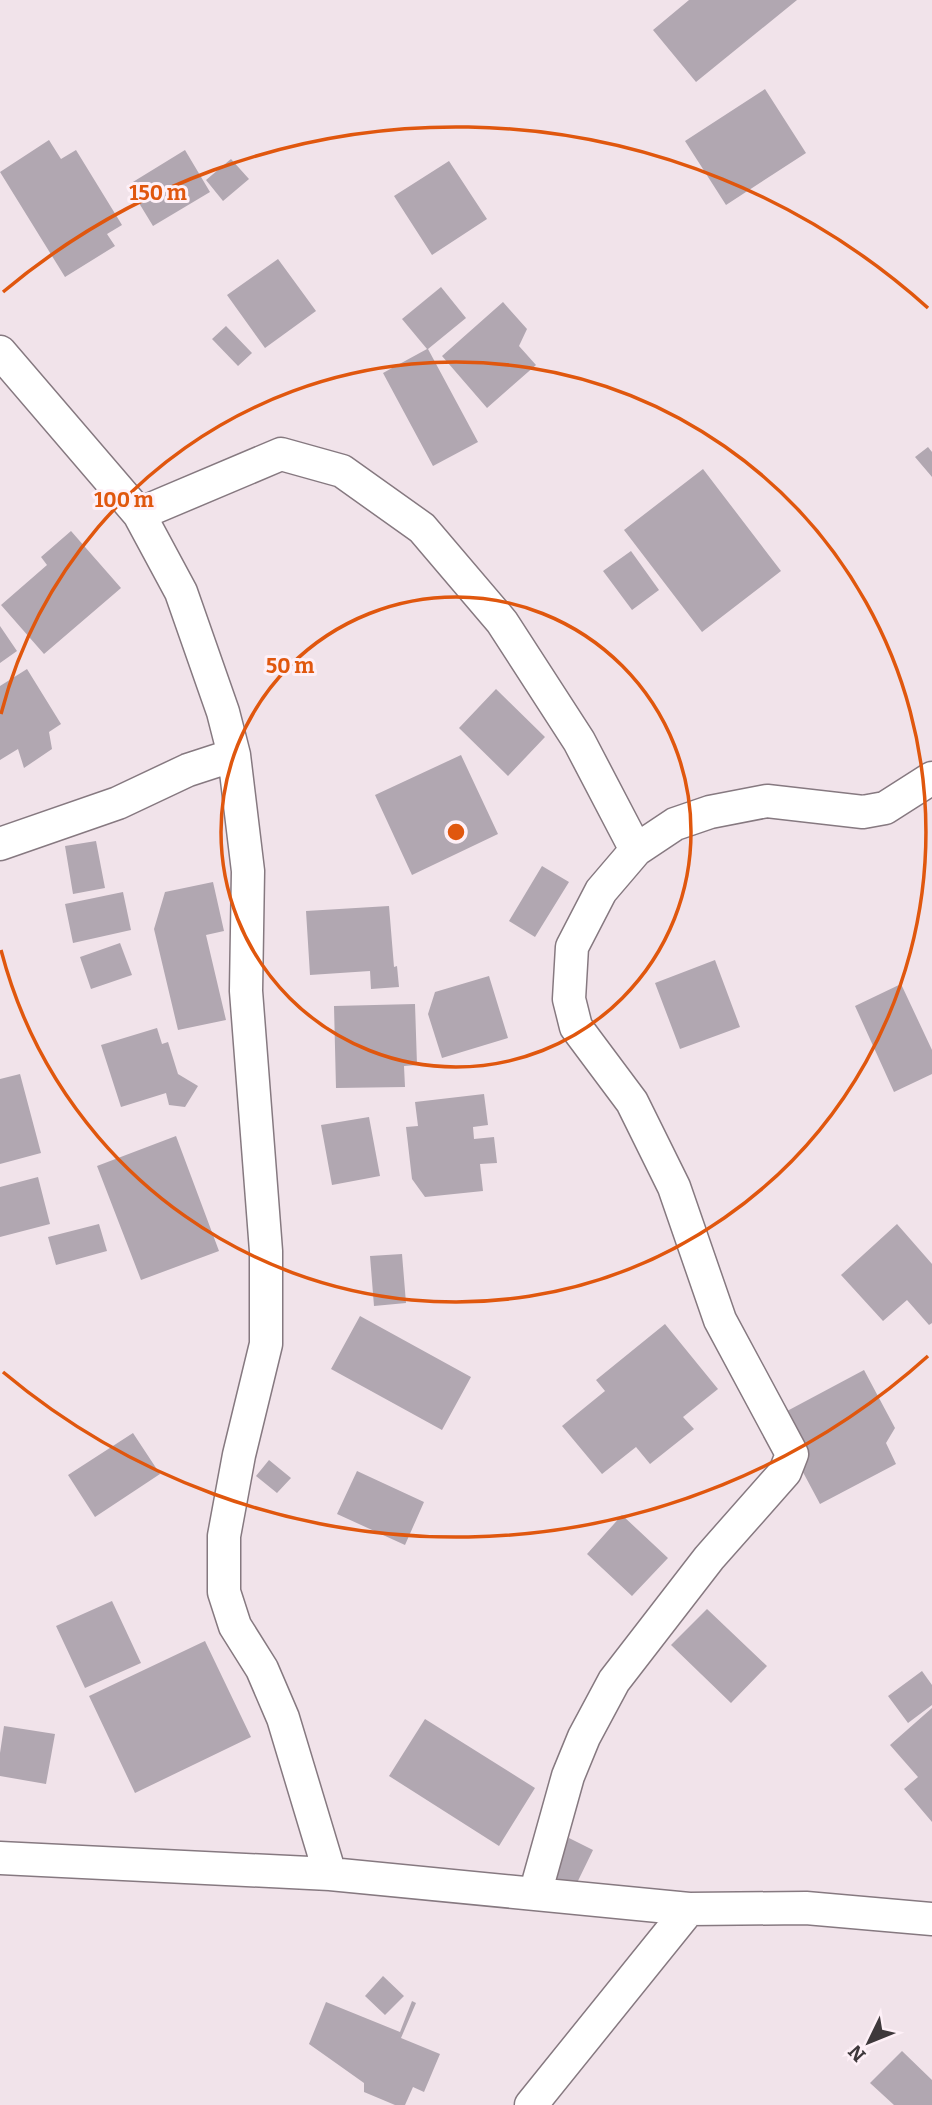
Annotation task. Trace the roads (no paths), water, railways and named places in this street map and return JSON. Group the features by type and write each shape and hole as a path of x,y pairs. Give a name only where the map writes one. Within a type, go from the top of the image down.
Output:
{"street":[{"path":"0,352 139,514 181,592 223,712 234,755 248,871 246,991 266,1251 266,1344 239,1455 224,1536 224,1592 235,1626 262,1669 283,1718 330,1874"},
{"path":"139,514 281,454 342,471 422,528 502,622 579,741 636,850"},
{"path":"0,844 118,803 188,770 234,755"},
{"path":"536,1894 568,1776 584,1737 614,1681 709,1558 785,1472 792,1454 720,1320 674,1187 632,1102 576,1027 569,999 572,947 601,891 636,850 674,824 709,812 767,801 863,812 885,808 932,778"},
{"path":"0,1858 330,1874 689,1909 806,1908 932,1919"},
{"path":"531,2105 689,1909"}]}
